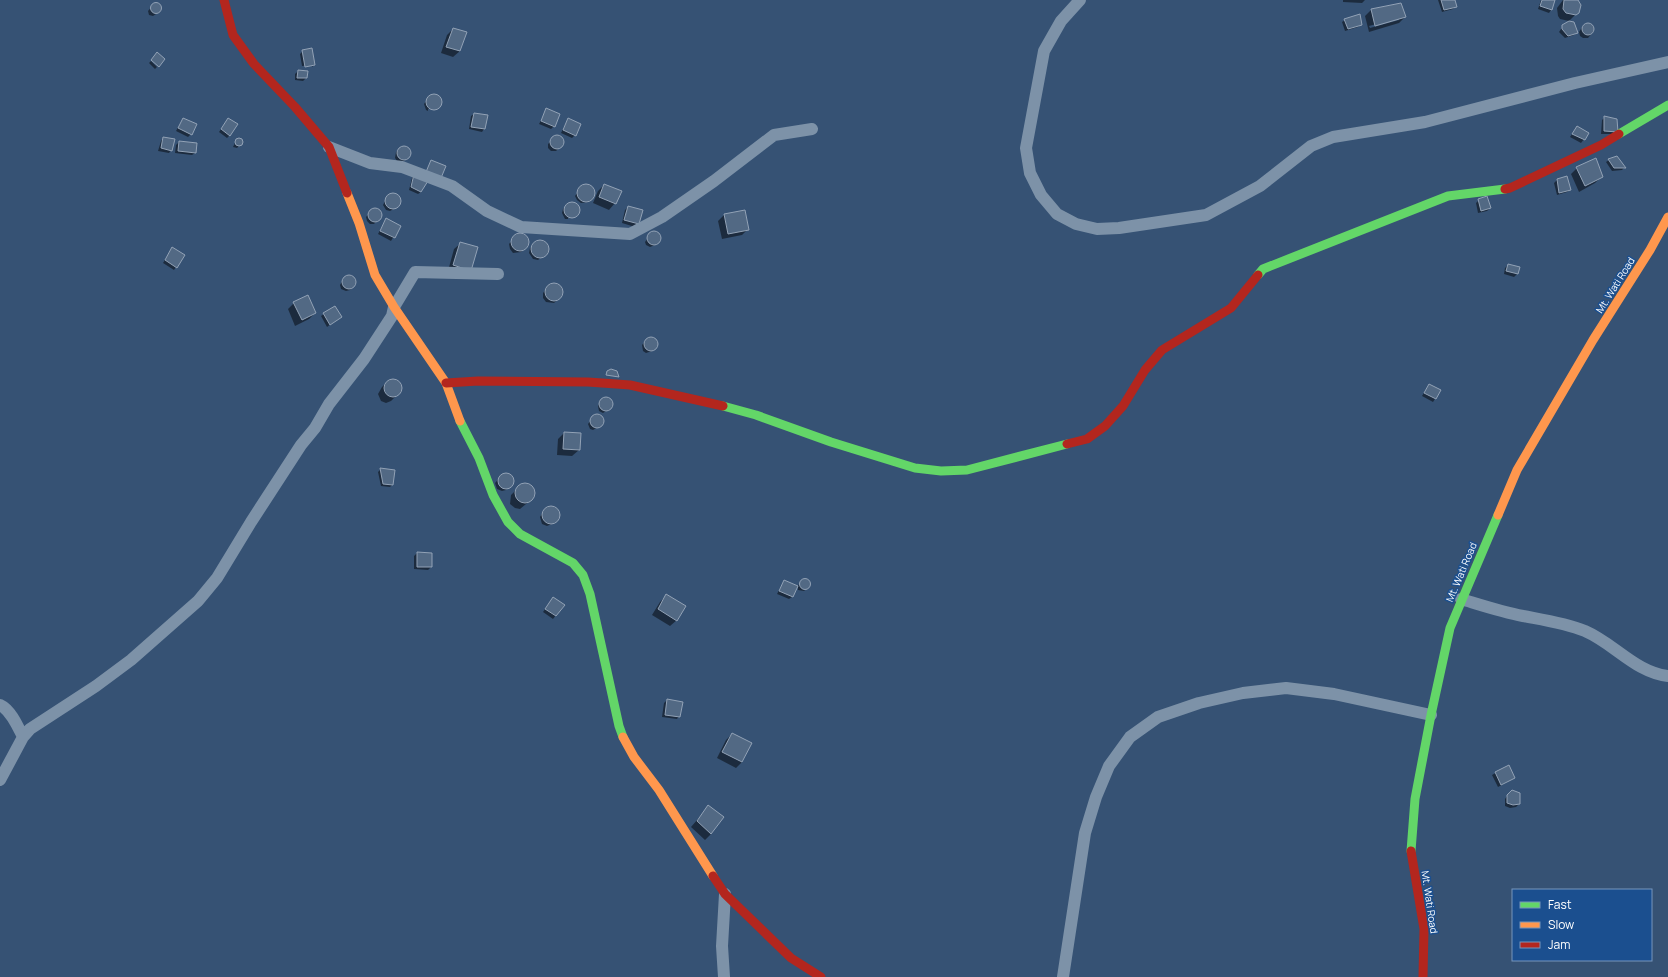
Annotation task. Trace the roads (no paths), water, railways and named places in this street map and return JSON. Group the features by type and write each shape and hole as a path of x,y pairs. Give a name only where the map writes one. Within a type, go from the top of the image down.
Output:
{"street":[{"path":"224,0 233,36 254,64 295,107 329,147 359,223 375,275 394,307 446,383 457,414 479,458 493,495 508,522 520,534 573,563 583,575 593,608 619,726 625,742 634,757 659,790 725,894 791,958 821,977"},
{"path":"1080,0 1061,21 1044,51 1026,148 1030,173 1041,195 1057,214 1076,224 1097,229 1119,228 1206,215 1260,186 1311,146 1333,137 1425,122 1575,83 1668,62"},
{"path":"446,383 478,381 588,382 630,386 710,402 756,415 831,442 915,468 941,471 967,470 1087,439 1105,426 1123,406 1146,370 1162,350 1231,308 1263,269 1448,196 1510,188 1602,145 1668,105"},
{"path":"329,147 370,163 402,167 452,186 487,211 521,227 630,234 662,217 714,181 774,135 812,129"},
{"name":"Mt. Wati Road","path":"1422,977 1424,929 1411,851 1415,799 1450,628 1517,470 1593,340 1650,250 1668,217"},
{"path":"0,780 23,737 38,723 96,686 131,660 198,601 217,578 301,445 315,428 329,404 364,359 392,316 394,307 415,272 498,274"},
{"path":"1461,600 1521,616 1557,622 1586,631 1612,646 1647,671 1668,676"},
{"path":"1063,977 1085,833 1096,797 1109,766 1130,737 1158,717 1199,703 1243,693 1286,688 1334,694 1431,715"},
{"path":"0,705 4,707 15,722 23,737"},
{"path":"724,977 722,946 725,894"}]}
